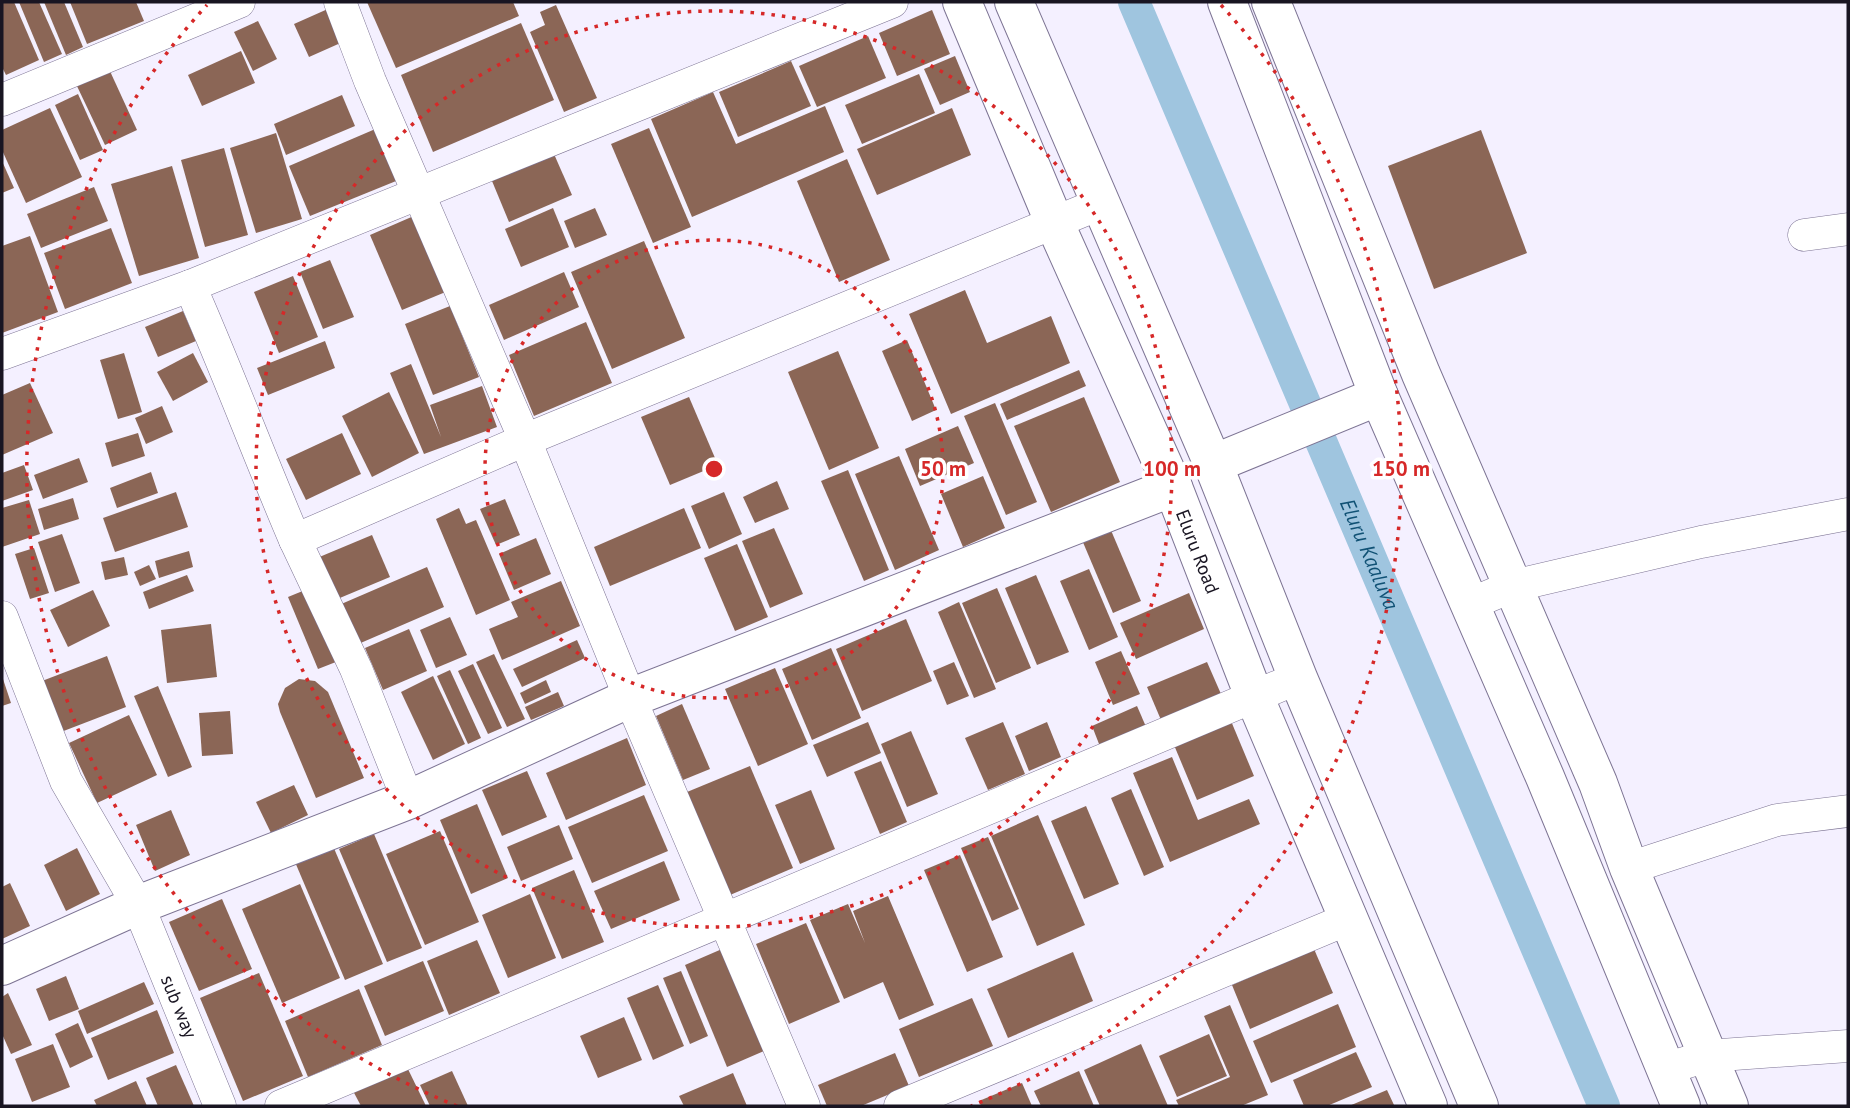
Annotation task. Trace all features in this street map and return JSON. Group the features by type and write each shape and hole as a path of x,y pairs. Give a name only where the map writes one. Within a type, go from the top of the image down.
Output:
{"main road":[{"name":"Eluru Road","path":"962,2 1055,224 1173,487 1254,696 1428,1106"},
{"path":"1014,2 1213,464 1298,678 1479,1106"},
{"path":"1227,2 1379,396 1545,777 1681,1106"},
{"path":"1271,2 1422,374 1598,783 1629,868 1729,1106"},
{"path":"1213,464 1379,396"},
{"path":"2,965 138,905 408,800 630,698 1173,487"}],"street":[{"path":"2,100 239,2"},
{"path":"340,2 370,81 525,440 630,698 804,1106"},
{"path":"2,354 190,286 892,2"},
{"path":"295,540 525,440 1102,203"},
{"path":"1804,235 1848,229"},
{"path":"190,286 295,540 356,668 408,800"},
{"path":"1470,604 1513,586 1701,542 1848,514"},
{"name":"sub way","path":"2,617 66,780 138,905 220,1106"},
{"path":"281,1106 1298,678"},
{"path":"1629,868 1777,820 1848,811"},
{"path":"900,1106 1348,919"},
{"path":"1665,1069 1707,1056 1848,1046"}],"building":[{"path":"2,2 14,2 39,60 6,75 2,67"},
{"path":"19,2 39,2 62,54 44,62"},
{"path":"44,2 64,2 83,47 66,55"},
{"path":"70,2 136,2 144,21 87,44"},
{"path":"367,2 513,2 519,16 396,68"},
{"path":"556,5 597,98 564,112 530,32 545,25 540,12"},
{"path":"330,8 345,41 309,57 294,24"},
{"path":"932,10 950,54 897,76 879,33"},
{"path":"258,21 277,59 253,71 234,32"},
{"path":"521,23 554,100 433,152 401,75"},
{"path":"868,36 886,78 817,107 799,66"},
{"path":"241,51 255,83 202,106 188,75"},
{"path":"955,56 970,92 940,105 924,69"},
{"path":"791,61 811,106 738,137 719,92"},
{"path":"109,69 137,130 105,145 76,84"},
{"path":"919,74 935,113 862,144 845,105"},
{"path":"713,92 736,144 825,106 844,152 692,217 651,119"},
{"path":"78,94 103,150 80,160 55,105"},
{"path":"342,95 355,126 286,155 274,124"},
{"path":"50,108 82,177 26,203 2,150 2,130"},
{"path":"952,108 971,155 877,195 857,149"},
{"path":"380,127 401,179 310,216 289,166"},
{"path":"649,128 691,227 653,243 611,144"},
{"path":"1481,130 1527,253 1434,289 1388,166"},
{"path":"276,133 302,219 256,233 230,148"},
{"path":"224,148 248,235 205,247 181,160"},
{"path":"554,154 572,195 509,222 492,181"},
{"path":"847,159 890,260 839,282 797,181"},
{"path":"2,161 14,188 2,193"},
{"path":"172,166 199,258 139,276 111,184"},
{"path":"94,187 108,221 41,248 27,214"},
{"path":"553,208 569,247 521,267 505,229"},
{"path":"595,208 607,235 575,248 564,221"},
{"path":"416,215 448,291 402,310 370,235"},
{"path":"111,228 132,283 65,309 44,253"},
{"path":"30,236 58,312 2,333 2,246"},
{"path":"644,241 685,338 612,369 571,272"},
{"path":"330,260 354,317 323,329 300,272"},
{"path":"564,272 579,307 504,340 489,305"},
{"path":"293,276 318,337 279,353 254,292"},
{"path":"965,290 987,343 1051,316 1070,363 951,414 909,314"},
{"path":"450,306 479,377 433,395 405,324"},
{"path":"183,311 196,341 158,357 145,327"},
{"path":"586,322 612,383 534,416 509,355"},
{"path":"907,340 936,410 912,421 882,351"},
{"path":"325,341 335,368 268,395 257,368"},
{"path":"838,351 879,448 829,470 788,372"},
{"path":"124,353 142,412 118,419 100,360"},
{"path":"193,353 208,382 173,401 157,372"},
{"path":"411,364 441,437 430,405 482,386 497,427 424,454 390,373"},
{"path":"1079,370 1086,386 1007,420 1000,404"},
{"path":"30,383 53,433 2,455 2,395"},
{"path":"389,392 419,453 372,477 342,416"},
{"path":"689,397 718,465 670,485 641,417"},
{"path":"1084,397 1120,482 1051,512 1014,426"},
{"path":"995,403 1037,502 1006,515 964,416"},
{"path":"162,406 173,432 146,444 135,418"},
{"path":"958,426 974,463 920,486 905,449"},
{"path":"138,433 145,456 112,467 105,443"},
{"path":"342,433 361,474 306,500 286,459"},
{"path":"899,456 939,550 895,570 855,474"},
{"path":"79,458 88,482 43,499 34,475"},
{"path":"24,465 33,490 2,501 2,473"},
{"path":"848,470 889,570 864,581 821,481"},
{"path":"151,472 158,493 117,508 110,488"},
{"path":"983,476 1005,528 963,547 941,494"},
{"path":"777,481 789,509 755,523 743,497"},
{"path":"176,492 188,527 115,552 103,518"},
{"path":"724,492 742,534 709,549 691,506"},
{"path":"73,498 79,519 44,530 38,509"},
{"path":"505,499 520,535 496,545 480,509"},
{"path":"29,500 40,534 2,547 2,508"},
{"path":"459,508 466,524 476,520 510,600 476,615 436,519"},
{"path":"684,508 701,548 610,586 594,547"},
{"path":"774,528 803,594 770,608 742,541"},
{"path":"1110,528 1141,601 1113,613 1082,540"},
{"path":"62,534 80,583 55,592 38,542"},
{"path":"372,535 390,577 335,600 317,558"},
{"path":"536,538 551,574 514,590 499,554"},
{"path":"737,544 768,617 735,631 704,558"},
{"path":"34,548 49,593 30,599 15,554"},
{"path":"189,551 193,567 159,578 155,561"},
{"path":"124,557 128,575 105,580 101,562"},
{"path":"149,565 156,579 140,586 134,572"},
{"path":"427,567 444,607 356,645 339,605"},
{"path":"1089,569 1118,637 1089,650 1060,581"},
{"path":"187,575 194,591 149,609 143,592"},
{"path":"1036,575 1069,652 1037,665 1005,588"},
{"path":"561,581 580,626 502,660 489,629 518,617 511,602"},
{"path":"310,588 341,660 318,669 288,597"},
{"path":"997,588 1031,668 996,683 962,603"},
{"path":"93,590 110,626 68,647 50,610"},
{"path":"1189,593 1204,629 1136,659 1120,623"},
{"path":"959,602 996,689 974,698 938,612"},
{"path":"450,617 467,655 436,668 420,630"},
{"path":"906,619 932,681 862,711 836,649"},
{"path":"211,624 217,677 167,683 161,630"},
{"path":"409,629 427,671 383,690 365,648"},
{"path":"577,640 585,658 522,687 513,669"},
{"path":"831,648 861,718 812,740 782,669"},
{"path":"1121,651 1140,694 1113,705 1095,662"},
{"path":"494,654 525,719 507,727 476,662"},
{"path":"107,656 126,707 61,732 42,681"},
{"path":"954,662 969,696 947,705 933,671"},
{"path":"1207,662 1221,694 1161,720 1147,687"},
{"path":"473,664 502,728 488,734 458,671"},
{"path":"775,668 808,744 758,766 725,689"},
{"path":"450,670 481,738 468,744 437,676"},
{"path":"2,676 11,703 2,706"},
{"path":"433,676 465,744 433,760 401,692"},
{"path":"299,679 315,681 328,692 364,778 316,798 278,704 285,688"},
{"path":"546,680 551,692 525,704 520,693"},
{"path":"158,686 192,767 168,777 134,696"},
{"path":"558,692 564,706 531,720 525,707"},
{"path":"682,704 710,769 683,780 656,716"},
{"path":"1137,706 1147,729 1101,749 1092,726"},
{"path":"230,711 233,754 202,756 199,713"},
{"path":"129,715 157,775 97,803 69,743"},
{"path":"1231,721 1254,776 1197,800 1174,745"},
{"path":"868,722 881,753 827,777 813,745"},
{"path":"1003,722 1025,774 988,790 965,738"},
{"path":"1047,722 1061,757 1029,771 1015,736"},
{"path":"911,731 938,794 907,807 881,744"},
{"path":"627,738 646,785 566,820 546,773"},
{"path":"1172,757 1198,820 1249,799 1260,824 1170,862 1133,773"},
{"path":"881,761 907,822 880,834 854,772"},
{"path":"750,766 793,868 730,895 687,792"},
{"path":"527,771 547,817 502,836 482,790"},
{"path":"294,785 308,815 271,833 256,802"},
{"path":"1131,789 1164,867 1144,876 1111,798"},
{"path":"811,790 835,849 800,864 775,805"},
{"path":"644,795 668,851 592,883 568,827"},
{"path":"477,804 508,878 471,894 440,820"},
{"path":"1086,806 1119,884 1084,899 1051,821"},
{"path":"171,810 190,855 155,871 136,825"},
{"path":"1038,815 1085,925 1037,946 991,836"},
{"path":"559,825 573,859 521,881 507,847"},
{"path":"440,831 479,922 425,945 386,854"},
{"path":"374,834 422,948 387,962 339,849"},
{"path":"988,837 1019,909 992,921 961,848"},
{"path":"333,846 383,964 345,980 295,862"},
{"path":"77,848 100,894 66,911 44,865"},
{"path":"960,855 1003,957 967,972 924,870"},
{"path":"664,861 680,900 611,929 594,891"},
{"path":"574,870 604,942 562,959 532,888"},
{"path":"10,883 30,926 2,939 2,887"},
{"path":"300,884 340,978 282,1003 242,909"},
{"path":"530,894 556,958 508,978 482,915"},
{"path":"888,896 934,1005 899,1020 883,982 844,999 810,920 848,904 865,943 853,911"},
{"path":"222,899 252,969 199,991 169,922"},
{"path":"806,923 840,1002 789,1024 756,944"},
{"path":"477,940 500,993 449,1015 427,961"},
{"path":"722,949 764,1051 727,1067 685,965"},
{"path":"1314,949 1333,993 1250,1029 1232,985"},
{"path":"1073,952 1093,1001 1008,1038 987,989"},
{"path":"423,961 444,1011 385,1036 364,986"},
{"path":"681,971 708,1036 690,1044 663,978"},
{"path":"259,973 303,1076 243,1101 200,998"},
{"path":"66,976 79,1009 49,1021 36,989"},
{"path":"144,982 154,1004 87,1034 78,1011"},
{"path":"658,985 684,1046 653,1060 627,998"},
{"path":"359,989 382,1045 308,1077 285,1021"},
{"path":"8,993 32,1045 11,1054 2,1034 2,997"},
{"path":"972,998 993,1046 919,1077 899,1029"},
{"path":"1338,1004 1356,1047 1271,1083 1253,1041"},
{"path":"1230,1005 1268,1095 1241,1106 1179,1106 1176,1100 1230,1077 1204,1016"},
{"path":"157,1010 174,1053 108,1080 91,1038"},
{"path":"624,1017 642,1060 598,1078 580,1036"},
{"path":"78,1023 93,1057 70,1068 55,1034"},
{"path":"1209,1034 1227,1076 1177,1097 1159,1056"},
{"path":"53,1044 70,1087 32,1102 15,1059"},
{"path":"1141,1044 1168,1106 1100,1106 1084,1070"},
{"path":"1356,1052 1372,1087 1327,1106 1304,1106 1293,1080"},
{"path":"895,1053 909,1086 861,1106 827,1106 818,1085"},
{"path":"405,1063 426,1106 361,1106 352,1089"},
{"path":"176,1065 194,1106 158,1106 146,1078"},
{"path":"452,1071 468,1106 430,1106 420,1085"},
{"path":"1079,1071 1094,1106 1041,1106 1034,1091"},
{"path":"733,1073 747,1106 684,1106 679,1096"},
{"path":"136,1081 147,1106 97,1106 94,1100"},
{"path":"1022,1083 1032,1106 981,1106 979,1101"},
{"path":"1387,1090 1394,1105 1349,1106"}],"waterway":[{"name":"Eluru Kaaluva","path":"1134,2 1604,1106"}]}
